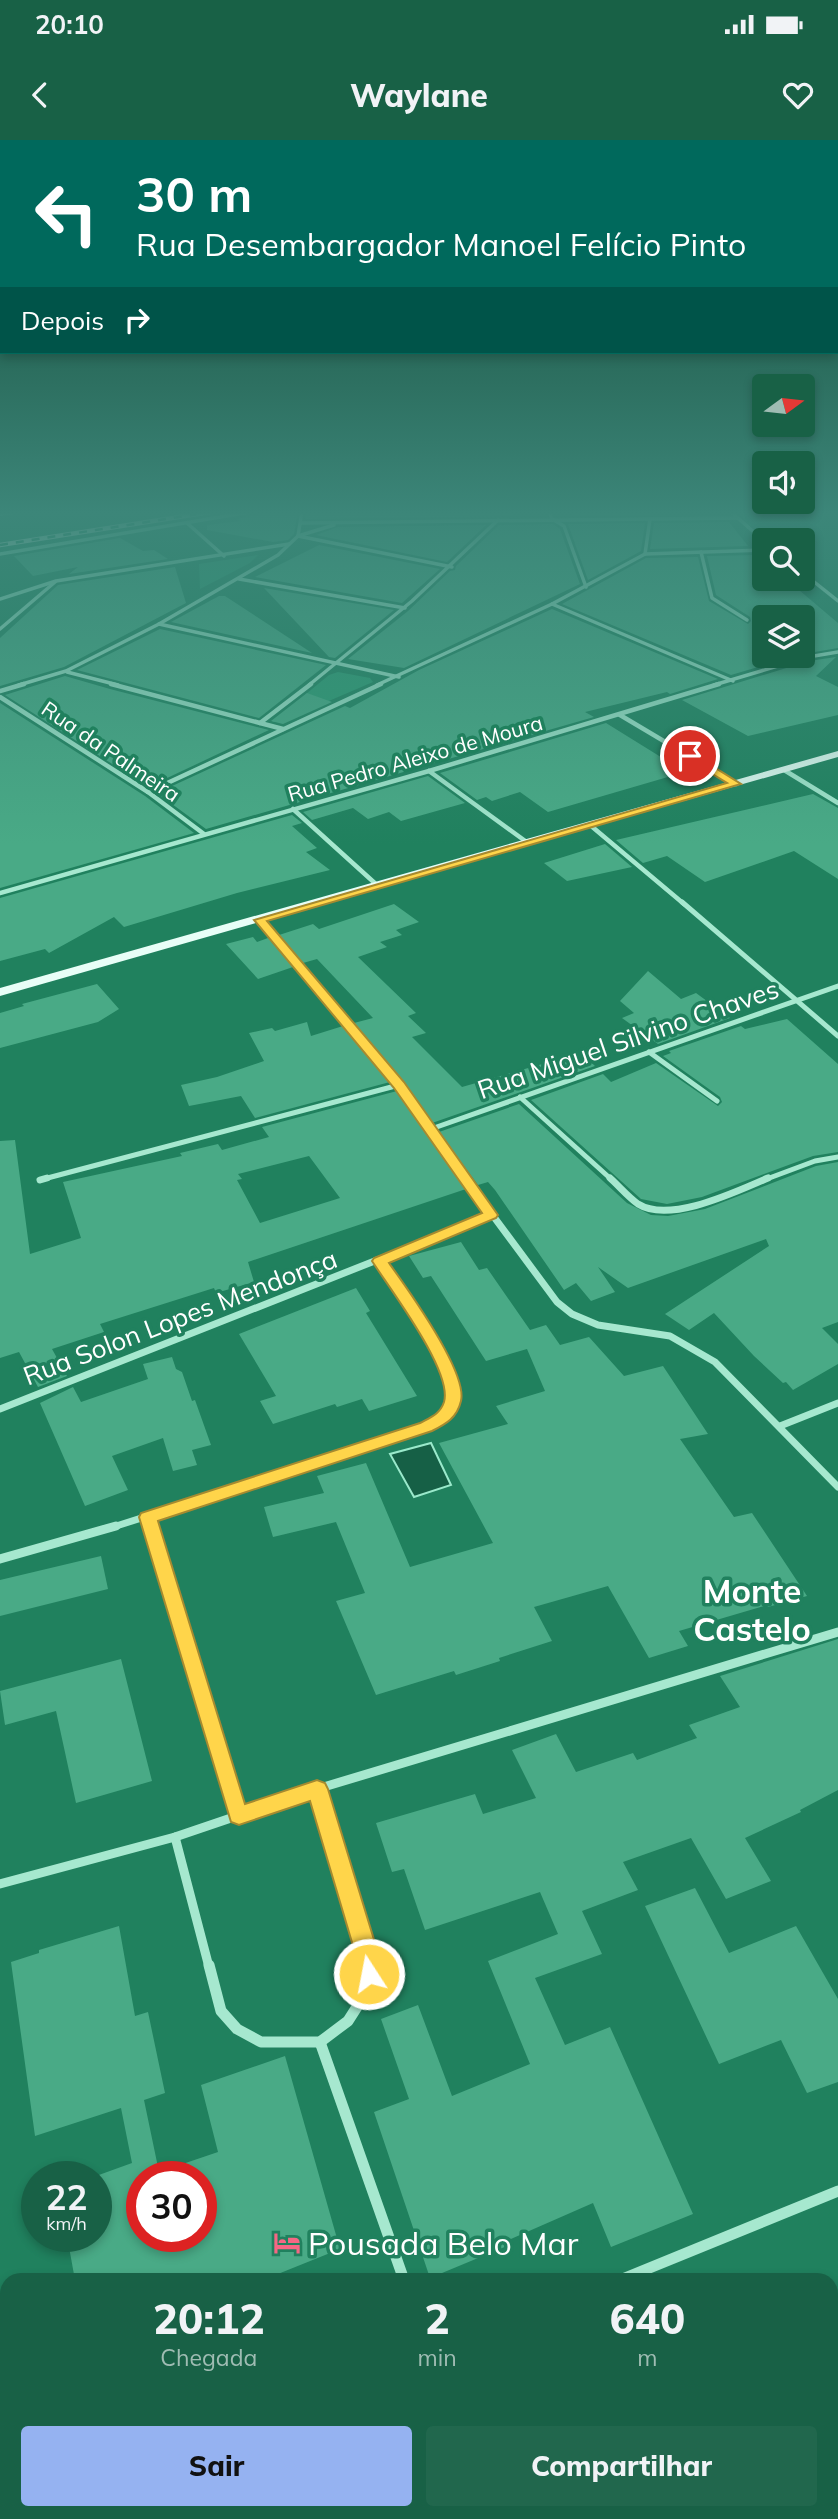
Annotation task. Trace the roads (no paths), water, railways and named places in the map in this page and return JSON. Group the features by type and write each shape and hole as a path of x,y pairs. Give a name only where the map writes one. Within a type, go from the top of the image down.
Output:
{"main road":[{"path":"0,992 838,754"}],"street":[{"path":"0,691 66,671 162,622"},
{"path":"260,723 388,622"},
{"path":"148,792 514,622"},
{"path":"594,622 733,681"},
{"path":"159,624 400,677"},
{"name":"Rua Pedro Aleixo de Moura","path":"0,893 429,771 808,657 838,652"},
{"path":"66,671 284,729"},
{"name":"Rua da Palmeira","path":"0,697 148,792 204,834"},
{"path":"620,715 736,784"},
{"path":"783,770 838,803"},
{"path":"429,771 528,843"},
{"path":"293,809 378,886"},
{"path":"590,825 799,1000 838,1036"},
{"path":"260,920 399,1085 491,1215 557,1301 580,1318 598,1325 670,1336 690,1345 715,1362 838,1487"},
{"name":"Rua Miguel Silvino Chaves","path":"431,1129 838,986"},
{"path":"649,1052 717,1101"},
{"path":"40,1180 399,1085"},
{"path":"520,1097 640,1205 651,1210 677,1210 756,1184 809,1161 838,1157"},
{"name":"Rua Solon Lopes Mendonça","path":"0,1409 491,1215"},
{"path":"0,1559 148,1517 426,1427 444,1418 453,1400 451,1379 414,1310 379,1261"},
{"path":"780,1426 838,1404"},
{"path":"148,1517 239,1816"},
{"path":"0,1884 175,1837 317,1789 838,1632"},
{"path":"175,1837 222,2011 237,2029 261,2042 320,2042 348,2021 362,1999 369,1974 367,1956 317,1789"},
{"path":"320,2042 402,2273"},
{"path":"637,2273 838,2191"}],"place":[{"name":"Pousada Belo Mar","path":"287,2243"}],"district":[{"name":"Monte Castelo","path":"752,1609"}]}
